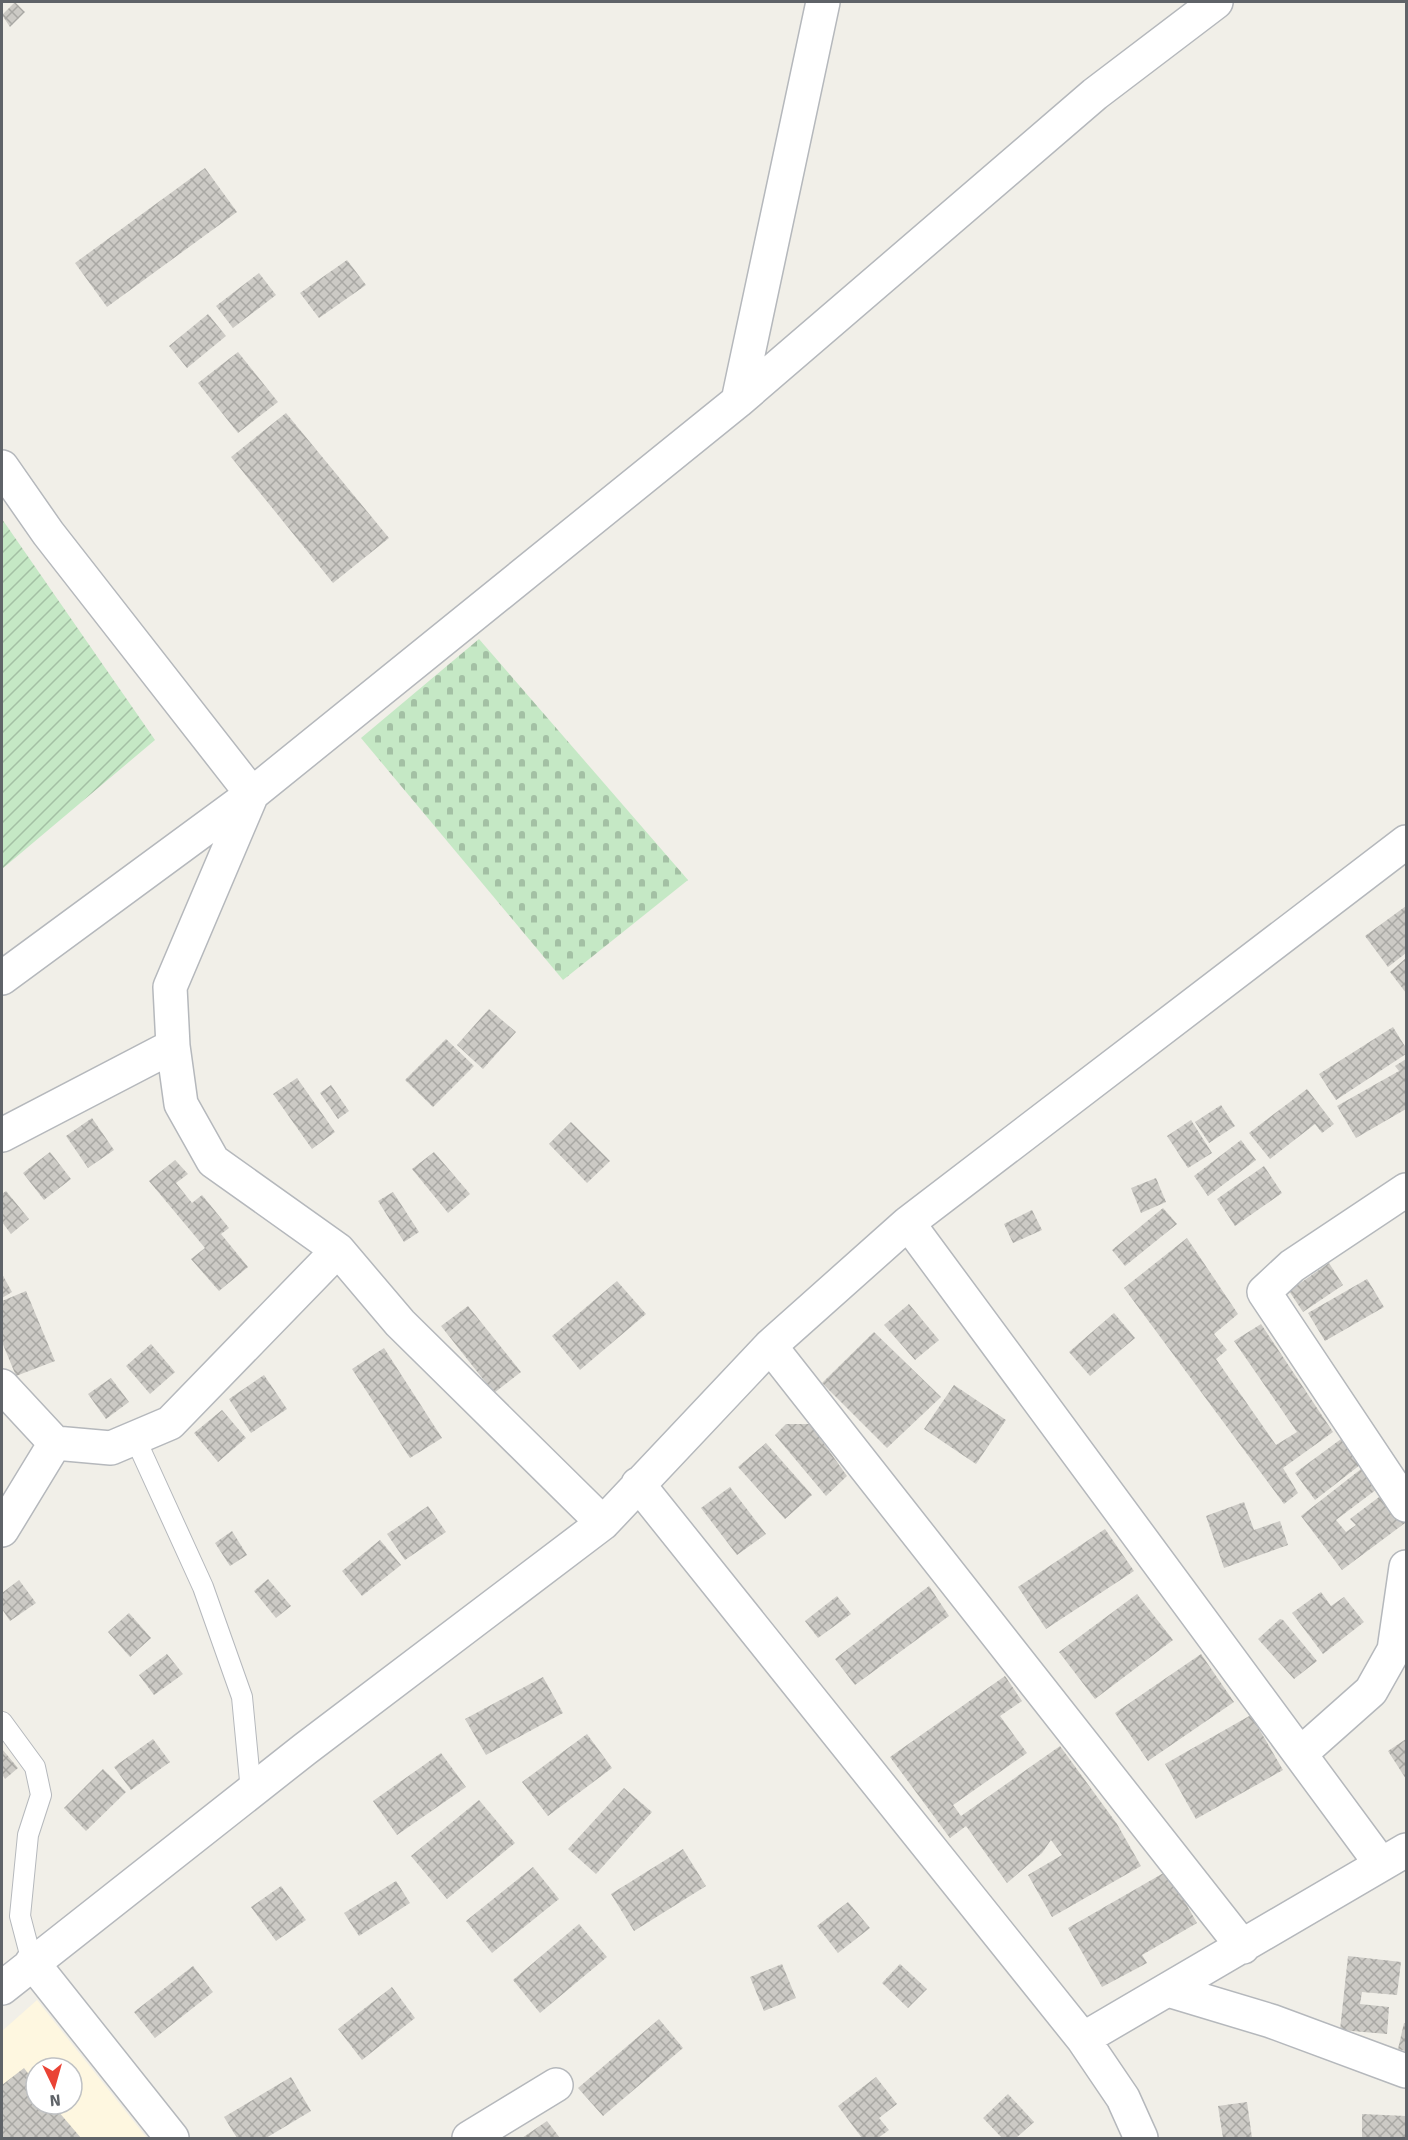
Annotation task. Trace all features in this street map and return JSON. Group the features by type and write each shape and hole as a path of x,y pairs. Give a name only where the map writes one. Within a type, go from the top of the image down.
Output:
{"street":[{"path":"738,400 823,2"},
{"path":"2,978 252,794 738,400 1095,94 1216,2"},
{"path":"2,467 48,533 252,794"},
{"path":"252,794 170,987 173,1046 182,1104 213,1161 338,1251 400,1323 603,1523"},
{"path":"2,1988 251,1791 603,1523 770,1346 908,1223 1407,842"},
{"path":"2,1135 173,1046"},
{"path":"1407,1190 1293,1266 1264,1292 1407,1505"},
{"path":"908,1223 1300,1754 1394,1857 1083,2039"},
{"path":"2,1386 55,1443 111,1448 170,1423 338,1251"},
{"path":"770,1346 1243,1947"},
{"path":"2,1530 55,1443"},
{"path":"638,1484 1083,2039 1123,2098 1141,2139"},
{"path":"1300,1754 1371,1692 1394,1650 1407,1567"},
{"path":"32,1962 172,2139"},
{"path":"1168,1990 1271,2022 1407,2071"},
{"path":"469,2139 556,2085"}],"lane":[{"path":"135,1438 203,1587 242,1697 251,1791"},
{"path":"2,1722 35,1767 41,1795 28,1835 20,1916 32,1962"}],"shaded area":[{"path":"37,2000 82,2056 24,2056 24,2116 84,2116 84,2059 147,2138 2,2138 2,2031"}],"green space":[{"path":"2,519 155,740 2,869"},
{"path":"479,639 688,880 563,980 361,738"}],"building":[{"path":"15,2 25,12 10,27 2,15"},
{"path":"205,168 237,212 107,307 75,263"},
{"path":"347,260 366,285 319,318 300,293"},
{"path":"259,273 276,295 233,328 216,306"},
{"path":"208,314 226,336 187,368 169,346"},
{"path":"238,352 278,402 238,433 198,383"},
{"path":"286,413 389,538 333,583 231,457"},
{"path":"1406,906 1406,953 1388,967 1365,936"},
{"path":"1406,958 1406,993 1390,972"},
{"path":"489,1009 516,1032 483,1069 457,1045"},
{"path":"1393,1027 1406,1048 1406,1054 1336,1100 1319,1074"},
{"path":"446,1039 474,1066 433,1107 405,1080"},
{"path":"1406,1059 1406,1109 1356,1138 1337,1106 1399,1071 1395,1066"},
{"path":"297,1078 335,1132 312,1149 273,1094"},
{"path":"331,1085 349,1111 338,1119 320,1093"},
{"path":"1307,1089 1334,1124 1322,1133 1315,1124 1270,1159 1249,1133"},
{"path":"1221,1105 1235,1126 1209,1143 1195,1122"},
{"path":"92,1118 114,1150 88,1168 66,1136"},
{"path":"1191,1120 1212,1153 1188,1168 1167,1136"},
{"path":"571,1122 610,1161 587,1183 549,1144"},
{"path":"1241,1140 1256,1160 1208,1196 1194,1176"},
{"path":"50,1152 71,1179 44,1200 23,1173"},
{"path":"434,1152 470,1194 448,1213 412,1169"},
{"path":"175,1160 188,1174 176,1183 192,1203 202,1195 229,1228 221,1234 248,1267 219,1291 191,1259 205,1248 149,1181"},
{"path":"1264,1166 1282,1193 1235,1226 1217,1199"},
{"path":"1156,1178 1166,1202 1141,1213 1131,1188"},
{"path":"6,1191 29,1219 11,1234 2,1222 2,1194"},
{"path":"393,1192 419,1232 404,1242 378,1201"},
{"path":"1163,1208 1177,1224 1125,1266 1112,1250"},
{"path":"1032,1210 1042,1230 1013,1243 1004,1224"},
{"path":"1187,1238 1238,1314 1214,1334 1227,1350 1216,1359 1276,1445 1297,1432 1234,1341 1261,1324 1333,1432 1283,1468 1298,1493 1284,1504 1124,1288"},
{"path":"1329,1263 1343,1285 1303,1312 1289,1291"},
{"path":"2,1274 12,1292 2,1298"},
{"path":"1367,1279 1384,1307 1325,1341 1308,1313"},
{"path":"617,1281 646,1314 580,1370 552,1336"},
{"path":"26,1291 55,1361 16,1376 2,1342 2,1301"},
{"path":"909,1304 939,1340 915,1360 884,1325"},
{"path":"468,1306 521,1372 494,1393 441,1326"},
{"path":"1114,1313 1135,1338 1090,1376 1069,1352"},
{"path":"874,1332 941,1397 887,1448 822,1383"},
{"path":"151,1344 175,1372 150,1394 126,1366"},
{"path":"384,1348 442,1438 410,1458 352,1369"},
{"path":"264,1375 287,1409 251,1433 229,1399"},
{"path":"111,1378 129,1402 106,1419 88,1394"},
{"path":"954,1385 1006,1420 976,1464 924,1429"},
{"path":"222,1410 246,1438 218,1462 194,1433"},
{"path":"786,1424 810,1424 847,1476 826,1496 775,1435"},
{"path":"1341,1439 1360,1465 1315,1500 1295,1473"},
{"path":"766,1443 812,1495 785,1519 738,1467"},
{"path":"1361,1469 1377,1489 1336,1520 1346,1532 1356,1525 1350,1519 1383,1494 1405,1523 1342,1570 1301,1516"},
{"path":"730,1487 766,1534 737,1555 701,1508"},
{"path":"1244,1502 1254,1530 1280,1521 1288,1545 1224,1568 1206,1516"},
{"path":"428,1506 446,1532 405,1560 387,1534"},
{"path":"1105,1529 1134,1571 1046,1629 1018,1587"},
{"path":"232,1531 247,1555 230,1566 215,1543"},
{"path":"380,1540 401,1565 362,1596 342,1571"},
{"path":"268,1579 291,1606 276,1618 254,1591"},
{"path":"19,1580 36,1603 10,1621 2,1609 2,1593"},
{"path":"929,1586 949,1616 855,1685 835,1659"},
{"path":"1321,1592 1331,1606 1344,1597 1364,1622 1323,1654 1292,1613"},
{"path":"1137,1594 1173,1640 1095,1699 1059,1652"},
{"path":"837,1596 851,1614 818,1638 805,1621"},
{"path":"129,1613 151,1638 130,1657 108,1632"},
{"path":"1280,1619 1317,1661 1294,1679 1258,1639"},
{"path":"167,1654 183,1674 154,1695 139,1675"},
{"path":"1201,1654 1234,1702 1148,1761 1115,1713"},
{"path":"1005,1676 1022,1701 1000,1716 1027,1753 953,1805 961,1816 1060,1746 1117,1824 1141,1866 1052,1917 1028,1875 1062,1855 1051,1840 1042,1853 1007,1883 966,1826 950,1838 890,1757"},
{"path":"543,1677 563,1713 486,1755 465,1719"},
{"path":"1251,1715 1283,1770 1196,1819 1165,1764"},
{"path":"587,1734 612,1768 548,1816 522,1782"},
{"path":"153,1739 170,1762 131,1790 114,1767"},
{"path":"1406,1739 1406,1779 1388,1751"},
{"path":"2,1749 18,1768 5,1779 2,1774"},
{"path":"441,1753 466,1787 397,1835 373,1801"},
{"path":"103,1769 126,1792 86,1831 64,1808"},
{"path":"624,1788 652,1812 596,1874 568,1849"},
{"path":"479,1800 515,1843 447,1899 411,1856"},
{"path":"683,1849 706,1886 634,1931 611,1894"},
{"path":"533,1867 559,1899 492,1953 466,1921"},
{"path":"1167,1871 1197,1923 1142,1955 1147,1963 1102,1987 1068,1928"},
{"path":"396,1881 410,1903 359,1936 344,1913"},
{"path":"281,1886 306,1920 276,1941 251,1907"},
{"path":"848,1902 870,1928 838,1953 817,1926"},
{"path":"579,1924 607,1957 540,2013 513,1980"},
{"path":"1348,1956 1401,1962 1397,1995 1362,1992 1360,2004 1389,2007 1387,2034 1340,2030"},
{"path":"782,1964 796,1998 764,2011 750,1977"},
{"path":"900,1964 927,1989 908,2008 882,1983"},
{"path":"193,1966 213,1992 155,2038 134,2012"},
{"path":"392,1987 415,2018 362,2060 338,2029"},
{"path":"659,2019 683,2048 603,2116 578,2088"},
{"path":"1404,2023 1406,2023 1406,2051 1398,2049"},
{"path":"24,2068 24,2116 62,2116 81,2138 2,2138 2,2085"},
{"path":"291,2077 311,2111 266,2138 237,2138 224,2117"},
{"path":"876,2077 897,2104 879,2118 889,2130 878,2138 862,2138 838,2106"},
{"path":"1008,2094 1034,2122 1016,2138 1002,2138 983,2118"},
{"path":"1247,2102 1252,2138 1223,2138 1218,2106"},
{"path":"1362,2114 1406,2116 1406,2138 1362,2138"},
{"path":"547,2121 560,2138 522,2138"}]}
